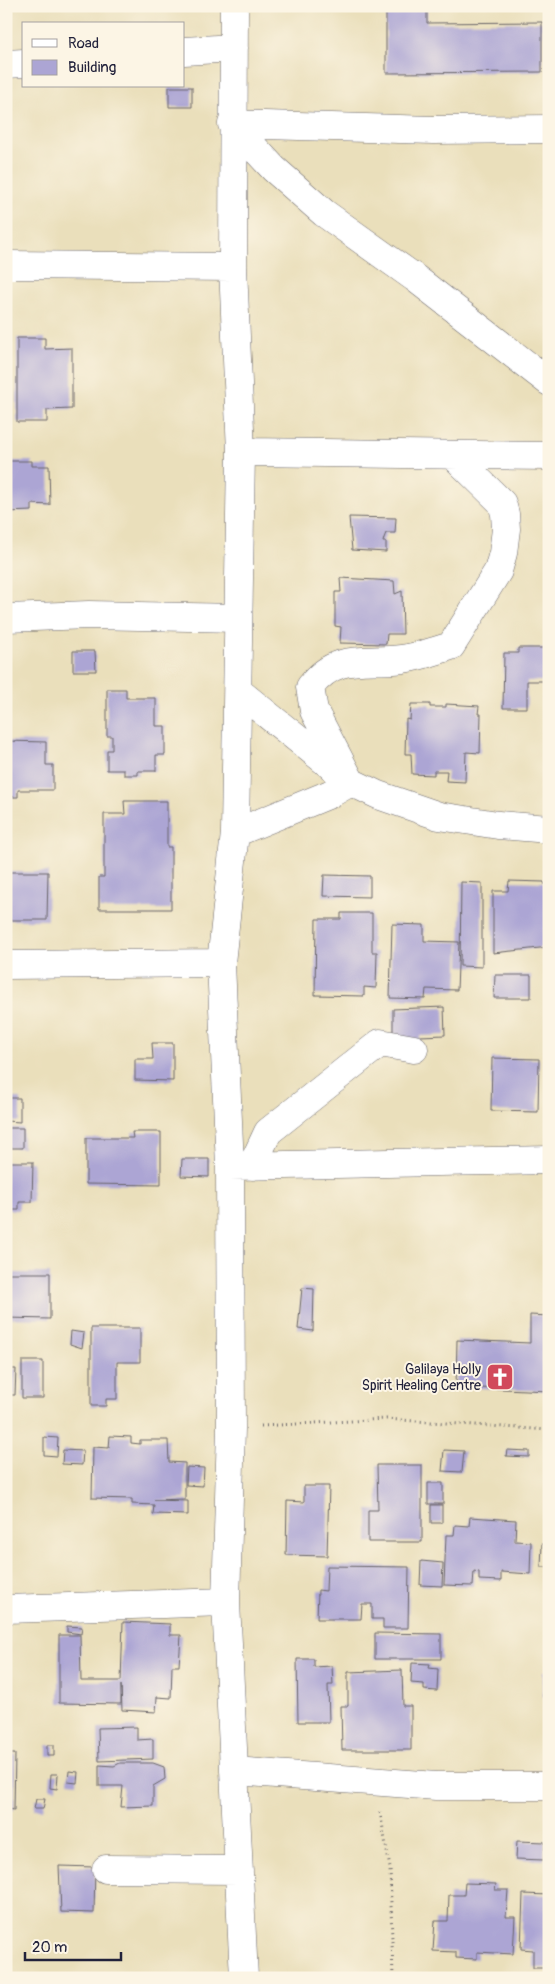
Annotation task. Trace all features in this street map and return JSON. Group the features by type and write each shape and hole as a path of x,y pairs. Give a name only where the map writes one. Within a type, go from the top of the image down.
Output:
{"street":[{"path":"234,6 232,124 233,267 241,452 238,691 235,832 221,963 241,1166 230,1428 226,1602 244,1978"},
{"path":"185,51 234,48"},
{"path":"6,64 22,63"},
{"path":"232,124 433,130 549,130"},
{"path":"232,124 274,169 324,213 415,278 549,382"},
{"path":"6,265 233,267"},
{"path":"241,452 549,456"},
{"path":"351,782 314,711 310,686 319,675 334,665 352,660 377,662 405,659 451,646 498,571 505,544 504,508 476,476 453,455"},
{"path":"6,618 89,615 238,618"},
{"path":"238,691 351,782 412,808 439,816 549,829"},
{"path":"235,832 330,794 351,782"},
{"path":"6,965 221,963"},
{"path":"241,1166 268,1132 380,1043 414,1049"},
{"path":"241,1166 549,1160"},
{"path":"6,1609 226,1602"},
{"path":"234,1771 436,1786 549,1786"},
{"path":"106,1869 239,1870"}],"path":[{"path":"230,1428 386,1419 549,1430"},
{"path":"374,1782 390,1868 393,1978"}],"building":[{"path":"386,6 427,6 427,23 542,22 542,72 386,73"},
{"path":"192,87 192,107 169,107 169,88"},
{"path":"17,338 45,338 45,349 72,348 72,409 47,410 47,422 17,422"},
{"path":"6,461 32,461 32,466 49,466 50,505 32,504 32,511 6,512"},
{"path":"349,517 396,518 395,533 386,533 384,538 383,542 386,542 386,552 352,550"},
{"path":"340,578 394,581 395,594 402,591 403,634 387,634 386,644 340,643 341,627 335,626 335,592 341,592"},
{"path":"518,648 549,648 549,681 527,681 527,708 503,708 504,653 518,653"},
{"path":"73,651 95,651 96,671 73,671"},
{"path":"107,689 126,689 126,698 156,698 156,726 165,726 165,755 156,755 156,771 138,771 138,775 124,775 124,770 107,770 107,750 112,750 112,736 107,736"},
{"path":"411,704 430,704 430,707 446,707 446,704 479,706 478,714 481,714 480,753 466,752 465,782 446,781 447,771 434,771 434,775 412,774 411,754 405,754 406,719 410,720"},
{"path":"6,741 46,742 46,765 53,765 53,790 18,790 18,797 6,797"},
{"path":"124,801 167,801 167,847 171,847 171,909 99,909 99,877 104,877 104,814 125,814"},
{"path":"6,872 48,872 47,920 6,920"},
{"path":"324,875 370,876 370,897 323,896"},
{"path":"509,881 544,882 545,885 549,885 549,947 493,953 493,891 508,891"},
{"path":"461,882 482,883 482,967 460,966"},
{"path":"341,913 372,913 372,952 377,952 376,988 364,987 364,996 315,995 316,919 341,919"},
{"path":"392,924 424,925 424,941 459,942 457,990 426,989 425,999 390,998"},
{"path":"495,975 531,975 531,998 494,998"},
{"path":"444,1007 445,1035 420,1036 420,1044 393,1045 393,1009"},
{"path":"152,1043 173,1043 173,1081 135,1080 135,1059 153,1059"},
{"path":"492,1058 539,1059 538,1112 491,1111"},
{"path":"6,1085 9,1085 9,1098 20,1098 20,1122 6,1121"},
{"path":"6,1128 23,1128 23,1148 6,1148"},
{"path":"132,1132 161,1132 161,1185 86,1184 86,1138 133,1138"},
{"path":"182,1159 209,1159 209,1177 181,1176"},
{"path":"6,1162 33,1162 32,1202 19,1202 19,1210 6,1210"},
{"path":"6,1273 50,1273 50,1319 6,1318"},
{"path":"302,1288 314,1289 313,1331 298,1329"},
{"path":"530,1315 549,1316 549,1391 456,1387 457,1340 530,1343"},
{"path":"91,1328 140,1328 140,1362 117,1362 117,1399 106,1399 106,1406 91,1406"},
{"path":"71,1331 84,1333 82,1348 70,1344"},
{"path":"6,1339 9,1339 8,1369 16,1369 15,1395 6,1395"},
{"path":"22,1361 43,1361 43,1398 22,1398"},
{"path":"110,1436 131,1437 131,1443 140,1444 140,1440 168,1440 169,1462 185,1463 185,1499 154,1500 188,1501 188,1515 153,1514 154,1505 132,1504 132,1499 92,1498 93,1447 109,1448"},
{"path":"44,1437 58,1438 57,1456 44,1455"},
{"path":"63,1450 83,1451 82,1465 62,1464"},
{"path":"444,1450 464,1451 462,1472 442,1471"},
{"path":"507,1450 529,1451 529,1457 506,1456"},
{"path":"377,1465 422,1465 422,1542 368,1542 368,1510 378,1510"},
{"path":"187,1467 204,1468 203,1486 186,1485"},
{"path":"428,1483 443,1483 443,1504 428,1504"},
{"path":"304,1486 329,1486 327,1556 286,1555 287,1501 304,1502"},
{"path":"431,1505 442,1505 442,1523 431,1523"},
{"path":"470,1517 516,1520 515,1541 531,1542 530,1574 501,1572 501,1581 479,1580 479,1572 474,1571 473,1586 444,1585 446,1535 454,1535 455,1525 469,1526"},
{"path":"546,1525 549,1525 549,1567 541,1567 542,1544 545,1544"},
{"path":"421,1561 443,1563 442,1586 420,1585"},
{"path":"327,1566 409,1567 408,1628 383,1628 383,1619 372,1619 372,1604 362,1604 361,1619 317,1619 318,1590 326,1591"},
{"path":"123,1622 170,1624 170,1635 181,1635 179,1666 172,1666 171,1698 157,1697 156,1712 122,1710 121,1685 121,1704 59,1703 59,1635 80,1635 81,1681 121,1681"},
{"path":"67,1626 82,1627 81,1634 67,1632"},
{"path":"375,1633 441,1634 441,1659 375,1659"},
{"path":"297,1659 314,1659 314,1667 332,1666 333,1685 328,1685 329,1722 298,1722"},
{"path":"412,1663 430,1664 429,1668 438,1669 437,1691 424,1690 424,1684 411,1683"},
{"path":"402,1670 403,1706 411,1706 411,1750 342,1750 341,1706 348,1706 348,1672"},
{"path":"543,1672 549,1672 549,1697 543,1697"},
{"path":"137,1727 137,1740 153,1739 153,1759 99,1761 98,1728"},
{"path":"47,1745 54,1745 54,1756 47,1756"},
{"path":"6,1754 15,1754 14,1810 6,1809"},
{"path":"120,1763 153,1763 164,1767 165,1779 153,1786 153,1806 121,1807 123,1786 99,1786 99,1765 114,1766"},
{"path":"69,1771 78,1772 77,1783 68,1782"},
{"path":"51,1774 58,1774 57,1789 50,1788"},
{"path":"36,1799 45,1799 43,1809 34,1809"},
{"path":"517,1841 545,1842 544,1860 516,1859"},
{"path":"59,1866 95,1867 94,1913 61,1912"},
{"path":"465,1883 496,1884 495,1890 508,1890 506,1917 515,1917 513,1954 477,1952 477,1959 456,1958 456,1952 433,1951 435,1921 448,1921 449,1895 464,1895"},
{"path":"523,1894 549,1895 549,1968 533,1968 533,1950 521,1949"}],"place":[{"name":"Galilaya Holly Spirit Healing Centre","path":"500,1377"}]}
